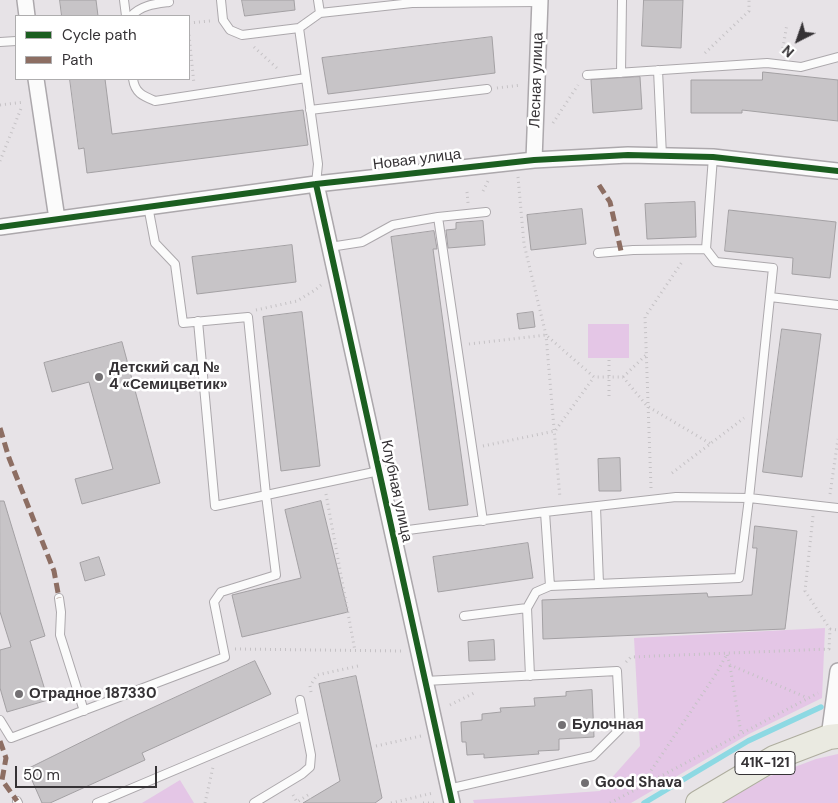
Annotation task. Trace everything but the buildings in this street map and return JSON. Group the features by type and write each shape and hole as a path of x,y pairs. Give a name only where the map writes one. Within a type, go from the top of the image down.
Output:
{"main road":[{"name":"41К-121","path":"698,803 774,758 834,736"}],"street":[{"path":"25,0 27,15"},
{"name":"Лесная улица","path":"534,160 540,1"},
{"path":"36,80 57,219"},
{"name":"Новая улица","path":"0,227 316,184 534,160 628,155 713,157 838,171"},
{"name":"Клубная улица","path":"316,184 450,796"},
{"path":"834,736 838,672"}],"lane":[{"path":"124,0 126,15"},
{"path":"221,0 223,20 230,30 242,35 299,28 320,13 412,1 540,1"},
{"path":"318,0 320,13"},
{"path":"620,72 622,0"},
{"path":"132,15 137,10 151,4 169,2"},
{"path":"299,28 318,164 316,184"},
{"path":"0,42 15,41"},
{"path":"586,75 767,63 801,67 838,57"},
{"path":"658,70 662,156"},
{"path":"133,80 141,95 155,101 306,78"},
{"path":"310,110 487,89"},
{"path":"530,676 527,608 536,592 550,586 739,578 773,268 716,262 706,249 713,157"},
{"path":"0,720 11,738 225,658 214,602 221,592 276,575 248,316 183,323 175,264 155,243 148,206"},
{"path":"330,247 362,242 393,225 438,217 486,212"},
{"path":"438,217 482,521"},
{"path":"598,253 633,250 706,249"},
{"path":"770,297 838,305"},
{"path":"198,321 215,506 379,471"},
{"path":"392,532 676,497 749,498 838,508"},
{"path":"596,506 599,584"},
{"path":"545,512 550,586"},
{"path":"59,598 61,612 60,635 84,711"},
{"path":"464,616 527,608"},
{"path":"425,681 617,671 620,729 593,756 450,796"},
{"path":"254,803 302,774 310,767 312,754 300,700"},
{"path":"97,803 303,716"}],"path":[{"path":"690,68 749,11 749,0"},
{"path":"190,23 223,20"},
{"path":"780,65 787,24"},
{"path":"242,35 290,80"},
{"path":"190,45 195,95"},
{"path":"534,143 544,137 586,75"},
{"path":"487,89 537,84"},
{"path":"0,105 30,100"},
{"path":"0,161 24,102"},
{"path":"517,162 524,244 546,335 561,511"},
{"path":"652,500 645,317 690,249"},
{"path":"248,316 258,309 297,301 315,290 335,269"},
{"path":"457,345 546,335 594,377 622,377 646,355"},
{"path":"609,358 609,396"},
{"path":"472,448 555,431 594,377"},
{"path":"622,377 647,406 710,444"},
{"path":"672,473 759,407"},
{"path":"828,507 838,439"},
{"path":"324,482 355,651"},
{"path":"617,671 631,657 829,650 830,629 804,592 814,506"},
{"path":"830,629 838,630"},
{"path":"223,649 410,651"},
{"path":"727,654 741,732"},
{"path":"639,788 716,674 727,654"},
{"path":"730,665 808,698"},
{"path":"303,716 312,697 310,686 317,675 358,666"},
{"path":"610,803 741,732 820,692"},
{"path":"376,746 436,733"},
{"path":"204,803 216,752"},
{"path":"297,802 308,796 310,799"},
{"path":"392,803 450,796"},
{"path":"424,803 434,803"}],"shaded area":[{"path":"588,324 629,324 629,358 588,358"},
{"path":"825,628 822,698 749,734 631,803 474,803 473,800 600,791 640,746 634,638"},
{"path":"838,754 838,803 722,803 768,777 816,759"},
{"path":"180,780 194,803 142,803"}],"waterway":[{"path":"644,803 748,741 821,707"}],"marked path":[{"path":"599,185 610,202 621,251"},
{"path":"0,428 9,458 54,571 59,598"},
{"path":"0,741 6,758 2,780 17,801"}],"cycle path":[{"path":"0,227 316,184 534,160 628,155 713,157 838,171"},
{"path":"316,184 452,803"}],"place":[{"name":"Детский сад № 4 «Семицветик»","path":"99,377"},
{"name":"Отрадное 187330","path":"19,694"},
{"name":"Булочная","path":"562,725"},
{"name":"Good Shava","path":"585,783"}]}
